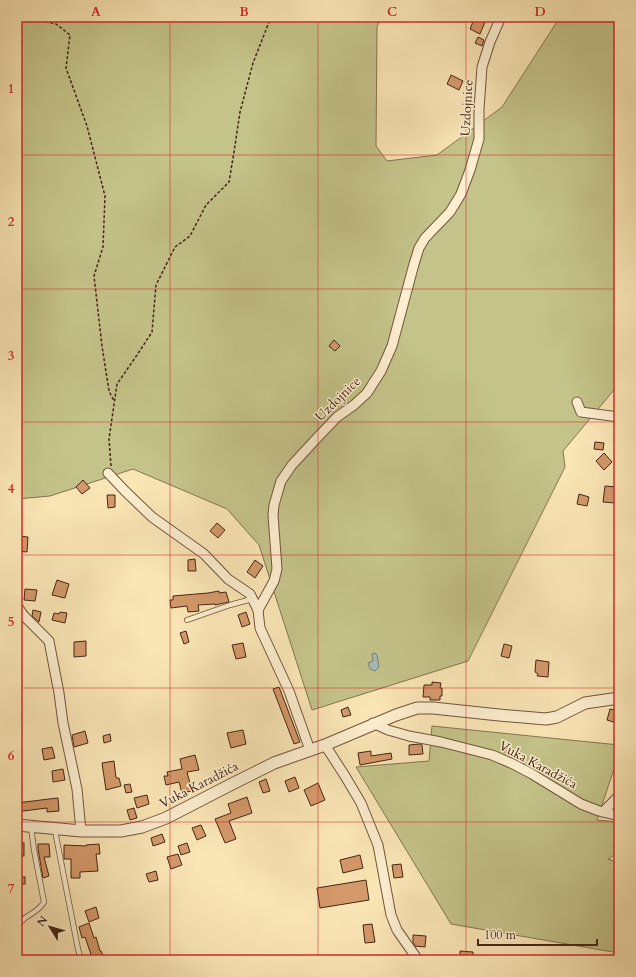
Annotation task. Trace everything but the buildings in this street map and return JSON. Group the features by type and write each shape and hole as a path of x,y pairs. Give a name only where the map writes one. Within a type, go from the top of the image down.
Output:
{"street":[{"name":"Uzdojnice","path":"258,610 274,582 277,569 273,515 274,505 281,481 292,465 337,417 354,405 371,387 381,371 392,346 419,248 426,238 450,212 461,194 479,139 479,109 482,66 490,42 501,17"},
{"path":"576,402 581,412 619,417"},
{"path":"110,474 125,491 152,516 204,554 228,579 250,594 258,610 260,628 289,691 310,750"},
{"path":"17,606 24,616 48,641 77,790 81,831"},
{"name":"Vuka Karadžića","path":"17,825 81,831 121,831 142,827 166,818 234,782 274,763 325,745 396,714 417,708 433,708 546,719 557,716 585,703 619,698"},
{"name":"Vuka Karadžića","path":"373,724 409,736 459,746 492,755 513,764 581,804 619,816"},
{"path":"325,745 360,803 378,845 391,916 397,930 418,960"},
{"path":"603,812 619,796"}],"lane":[{"path":"187,620 252,599"},
{"path":"17,929 21,921 35,912 44,902 31,827"},
{"path":"56,828 57,843 81,960"}],"path":[{"path":"26,17 56,24 70,35 66,68 87,126 105,196 103,247 94,276 109,391 114,402"},
{"path":"110,474 110,439 117,384 152,332 156,286 175,247 190,236 206,205 228,182 240,112 253,63 271,17"}],"shaded area":[{"path":"17,17 381,17 377,27 376,146 387,161 437,155 502,107 560,17 619,17 619,384 563,451 565,467 468,661 312,710 259,545 227,509 133,469 50,496 17,499"},
{"path":"432,726 619,745 619,754 597,820 619,822 619,852 608,859 619,863 619,953 451,924 356,767 429,761"}],"water":[{"path":"375,653 377,655 379,667 375,671 370,669 368,663 373,661 372,654"}]}
